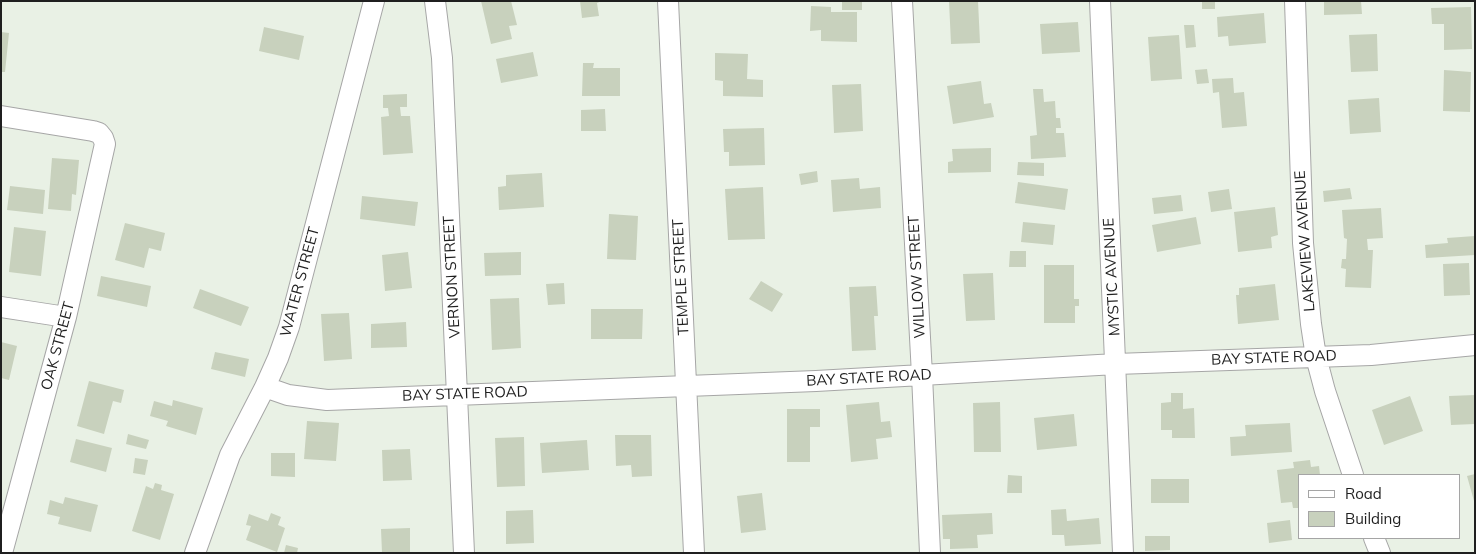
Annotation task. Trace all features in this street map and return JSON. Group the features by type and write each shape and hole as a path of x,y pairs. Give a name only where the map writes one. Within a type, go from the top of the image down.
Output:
{"street":[{"name":"WATER STREET","path":"196,553 230,455 278,358 298,294 374,1"},
{"name":"VERNON STREET","path":"435,1 442,58 464,553"},
{"name":"TEMPLE STREET","path":"668,1 694,553"},
{"name":"WILLOW STREET","path":"902,1 930,553"},
{"name":"MYSTIC AVENUE","path":"1100,1 1123,553"},
{"name":"LAKEVIEW AVENUE","path":"1295,1 1303,243 1316,357 1353,474"},
{"name":"OAK STREET","path":"1,116 93,131 99,133 104,138 105,144 66,317 9,498 3,553"},
{"path":"1,307 66,317"},
{"name":"BAY STATE ROAD","path":"265,387 288,395 327,400 816,381 1116,364 1408,352 1475,345"},
{"path":"1374,539 1380,553"}],"building":[{"path":"481,1 511,1 517,25 509,26 512,39 491,44"},
{"path":"580,1 602,1 597,3 599,16 582,18"},
{"path":"842,1 862,1 862,10 842,10"},
{"path":"949,1 978,1 980,43 951,44"},
{"path":"1202,1 1215,1 1215,9 1202,9"},
{"path":"1324,1 1361,1 1362,14 1324,15"},
{"path":"811,6 831,7 831,12 857,12 857,42 821,41 821,30 810,31"},
{"path":"1471,7 1472,49 1444,50 1444,24 1432,24 1431,8"},
{"path":"1264,13 1266,43 1229,46 1228,36 1218,37 1217,17"},
{"path":"1078,22 1080,52 1042,54 1040,24"},
{"path":"1184,25 1194,25 1196,47 1186,48"},
{"path":"264,27 304,36 299,60 259,51"},
{"path":"1,32 9,33 5,72 1,72"},
{"path":"1377,34 1378,71 1351,72 1349,35"},
{"path":"1179,35 1182,79 1151,81 1148,37"},
{"path":"533,52 538,76 501,83 496,59"},
{"path":"715,53 748,54 747,79 763,80 763,97 723,96 723,81 715,80"},
{"path":"583,63 594,63 593,68 620,68 620,96 582,96"},
{"path":"1207,69 1209,83 1197,84 1195,70"},
{"path":"1444,70 1471,72 1470,112 1443,111"},
{"path":"1233,78 1234,93 1244,92 1247,126 1222,128 1219,92 1213,93 1212,79"},
{"path":"981,81 984,104 991,103 994,117 953,124 947,86"},
{"path":"861,84 863,131 834,133 832,85"},
{"path":"1033,89 1043,89 1044,102 1055,101 1056,118 1060,118 1061,128 1056,128 1056,133 1064,133 1066,157 1031,159 1030,136 1037,135"},
{"path":"407,94 407,107 400,107 401,116 410,116 413,153 383,155 381,117 389,116 388,108 383,108 383,95"},
{"path":"1379,98 1381,132 1350,134 1348,100"},
{"path":"605,109 606,131 581,131 581,110"},
{"path":"764,128 765,165 729,166 729,152 724,152 723,129"},
{"path":"991,148 991,172 948,173 948,162 953,161 952,149"},
{"path":"52,158 79,160 76,195 72,194 71,211 48,209"},
{"path":"1018,162 1044,163 1044,176 1017,175"},
{"path":"817,171 818,182 801,185 799,174"},
{"path":"542,173 544,207 499,210 498,187 506,186 506,175"},
{"path":"859,178 860,189 880,187 881,208 833,212 831,180"},
{"path":"1018,182 1068,189 1065,210 1015,203"},
{"path":"10,186 45,190 43,214 7,210"},
{"path":"763,187 765,239 728,240 725,189"},
{"path":"1350,188 1352,199 1324,202 1323,191"},
{"path":"1229,189 1232,209 1211,212 1208,192"},
{"path":"1181,195 1183,211 1154,214 1152,198"},
{"path":"362,196 418,202 415,226 360,219"},
{"path":"1275,207 1278,235 1271,237 1272,248 1238,252 1234,212"},
{"path":"1381,208 1383,238 1367,239 1368,250 1373,250 1371,288 1345,287 1346,269 1341,268 1342,259 1346,259 1347,239 1344,238 1342,210"},
{"path":"609,214 638,216 636,260 607,259"},
{"path":"1196,217 1201,244 1157,252 1152,225"},
{"path":"1023,222 1055,225 1053,245 1021,242"},
{"path":"125,223 165,233 161,251 149,248 144,268 115,260"},
{"path":"14,227 46,231 41,276 9,272"},
{"path":"1475,236 1475,255 1426,258 1425,245 1448,243 1447,238"},
{"path":"1010,251 1026,251 1026,267 1009,267"},
{"path":"408,252 412,288 385,291 382,255"},
{"path":"521,252 521,275 485,276 484,253"},
{"path":"1469,263 1470,295 1444,296 1443,264"},
{"path":"1044,265 1074,265 1074,299 1079,299 1079,306 1075,306 1075,323 1044,323"},
{"path":"993,273 995,320 966,321 963,274"},
{"path":"101,276 151,286 147,307 97,296"},
{"path":"761,281 783,294 772,312 749,299"},
{"path":"564,283 565,304 548,305 546,284"},
{"path":"1275,284 1279,320 1238,324 1236,295 1239,295 1239,288"},
{"path":"876,286 878,316 874,316 876,350 852,351 849,287"},
{"path":"200,289 249,307 241,326 193,308"},
{"path":"519,298 521,348 492,350 490,299"},
{"path":"591,309 643,309 642,339 591,339"},
{"path":"349,313 352,359 324,361 321,314"},
{"path":"406,322 407,347 371,348 371,324"},
{"path":"1,342 17,346 9,380 1,378"},
{"path":"215,352 249,359 245,377 211,369"},
{"path":"89,381 124,390 121,403 113,401 104,434 77,426"},
{"path":"1171,393 1183,393 1183,409 1194,408 1195,438 1172,438 1172,430 1161,430 1161,403 1171,402"},
{"path":"1475,395 1475,424 1451,425 1449,396"},
{"path":"1410,396 1423,431 1384,445 1372,410"},
{"path":"173,400 203,408 196,435 166,426 168,421 150,416 154,401 172,406"},
{"path":"879,402 881,422 890,421 892,437 876,439 878,459 851,462 846,405"},
{"path":"1000,402 1001,452 974,452 973,403"},
{"path":"787,409 820,409 820,427 810,427 810,462 787,462"},
{"path":"1074,414 1077,446 1037,450 1034,418"},
{"path":"307,421 339,423 336,461 304,459"},
{"path":"1290,423 1292,452 1231,456 1230,437 1246,436 1245,425"},
{"path":"128,434 149,440 146,449 126,444"},
{"path":"615,435 651,435 652,476 632,477 631,465 616,466"},
{"path":"524,437 525,486 497,487 495,438"},
{"path":"76,439 112,448 106,472 70,462"},
{"path":"587,440 589,470 542,473 540,443"},
{"path":"410,449 412,480 383,481 382,450"},
{"path":"271,453 295,453 295,477 271,476"},
{"path":"135,458 148,460 145,475 133,473"},
{"path":"1310,460 1311,467 1319,466 1320,474 1298,474 1298,508 1293,508 1292,502 1281,503 1277,470 1294,468 1293,462"},
{"path":"1475,474 1475,501 1474,501 1467,476"},
{"path":"1008,475 1022,476 1022,493 1007,493"},
{"path":"1151,479 1189,479 1189,503 1151,503"},
{"path":"155,483 162,485 161,490 174,494 160,540 132,531 146,486 153,489"},
{"path":"762,493 766,530 741,533 737,496"},
{"path":"65,497 98,505 91,532 58,524 60,517 47,514 50,500 63,504"},
{"path":"1066,509 1067,521 1099,518 1101,544 1065,546 1064,535 1052,535 1051,510"},
{"path":"533,510 534,543 506,544 506,511"},
{"path":"271,513 281,517 278,525 285,528 277,552 246,540 251,526 246,525 249,514 268,521"},
{"path":"992,513 993,534 977,535 978,548 950,549 950,539 943,539 942,515"},
{"path":"1290,520 1292,540 1269,543 1267,523"},
{"path":"410,528 410,553 382,553 381,529"},
{"path":"1145,536 1170,536 1170,550 1145,551"},
{"path":"286,545 298,548 297,553 284,553"}]}
